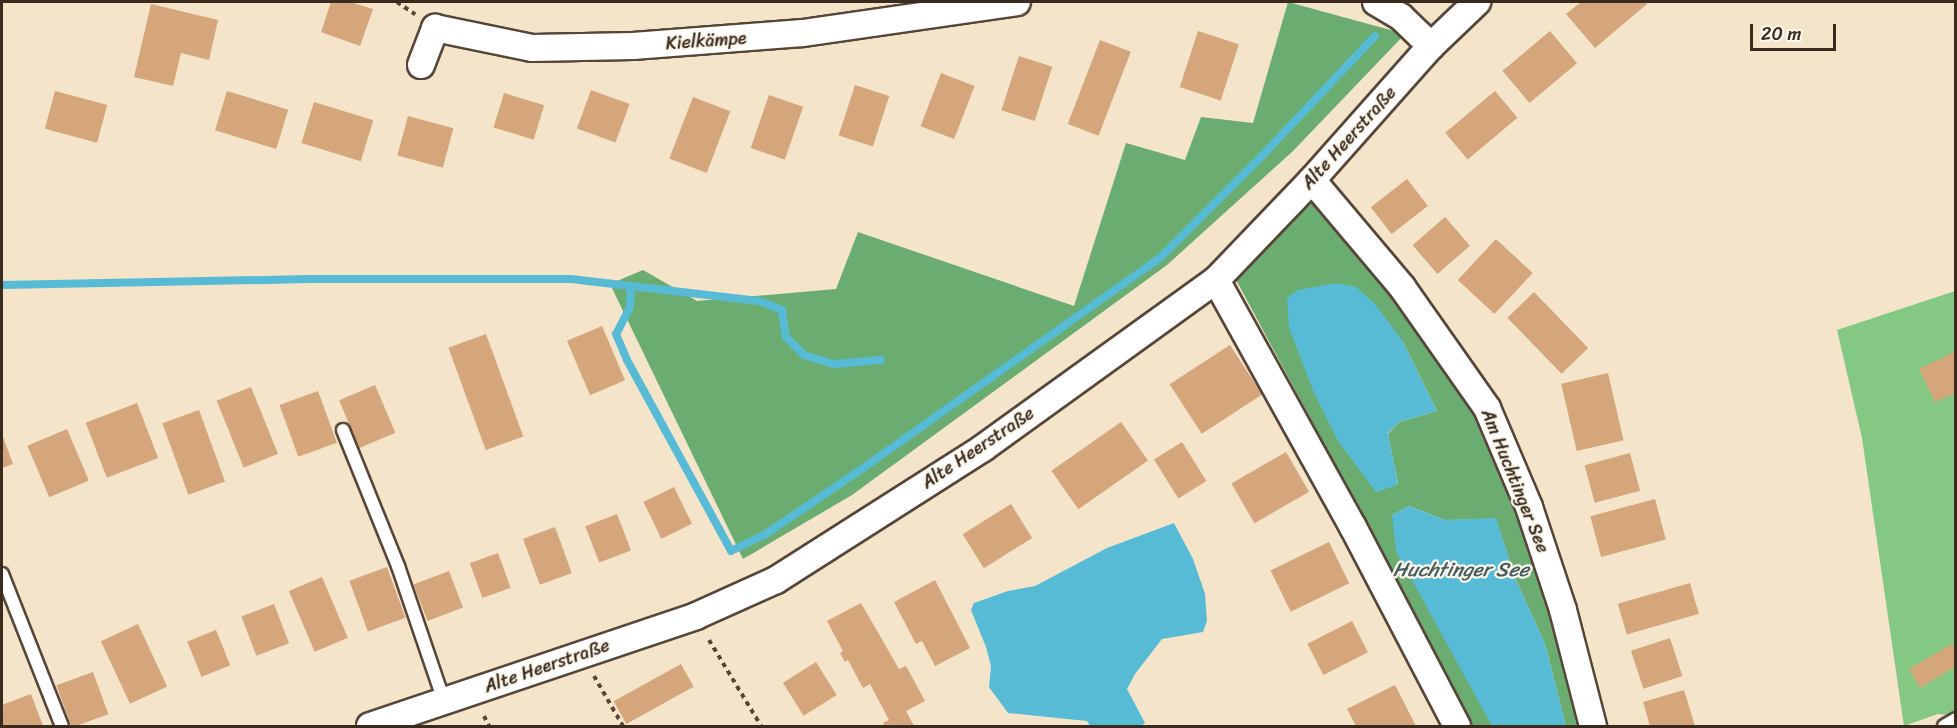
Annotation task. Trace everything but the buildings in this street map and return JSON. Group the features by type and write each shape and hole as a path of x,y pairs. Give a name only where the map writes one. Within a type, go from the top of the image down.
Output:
{"street":[{"name":"Kielkämpe","path":"421,65 435,28 532,48 633,46 804,33 1017,2"},
{"path":"1376,2 1401,17 1431,46"},
{"name":"Alte Heerstraße","path":"370,726 696,616 776,580 973,454 1216,280 1312,180 1431,46 1477,2"},
{"name":"Am Huchtinger See","path":"1312,180 1402,287 1487,408 1529,507 1563,610 1593,726"},
{"path":"1216,280 1353,527 1457,726"}],"lane":[{"path":"343,430 398,566 444,701"},
{"path":"2,574 62,726"},
{"path":"1944,726 1956,719"}],"path":[{"path":"696,616 761,726"},
{"path":"583,654 623,726"}],"green space":[{"path":"1288,2 1405,34 1293,151 1167,265 852,495 743,559 610,284 643,270 697,301 836,289 858,232 1074,306 1126,143 1185,160 1201,117 1253,123"},
{"path":"1308,204 1318,204 1328,212 1423,335 1473,411 1529,548 1565,661 1581,726 1566,726 1545,644 1516,580 1496,519 1445,520 1409,506 1392,515 1492,726 1469,726 1398,582 1234,276","holes":["1402,340 1437,411 1399,422 1388,434 1398,484 1376,492"]},
{"path":"1955,291 1955,716 1938,714 1904,726 1862,438 1837,330"}],"water":[{"path":"1336,283 1356,287 1374,303 1402,340 1437,411 1399,422 1388,433 1398,485 1376,492 1338,441 1314,393 1289,328 1287,298 1298,290"},
{"name":"Huchtinger See","path":"1409,506 1445,520 1496,518 1516,580 1545,644 1566,726 1492,726 1396,551 1392,515"},
{"path":"1174,523 1193,559 1205,594 1207,621 1203,632 1162,639 1135,674 1127,689 1145,723 1141,726 1090,726 1087,721 1008,713 989,687 991,666 971,610 974,603 1008,591 1035,586 1107,548"}],"waterway":[{"path":"631,286 630,307 616,334 627,360 731,551 766,534 866,466 1161,257 1261,157 1375,36"},
{"path":"2,285 310,279 571,279 759,301 782,310 786,337 804,355 834,364 881,360"}]}
